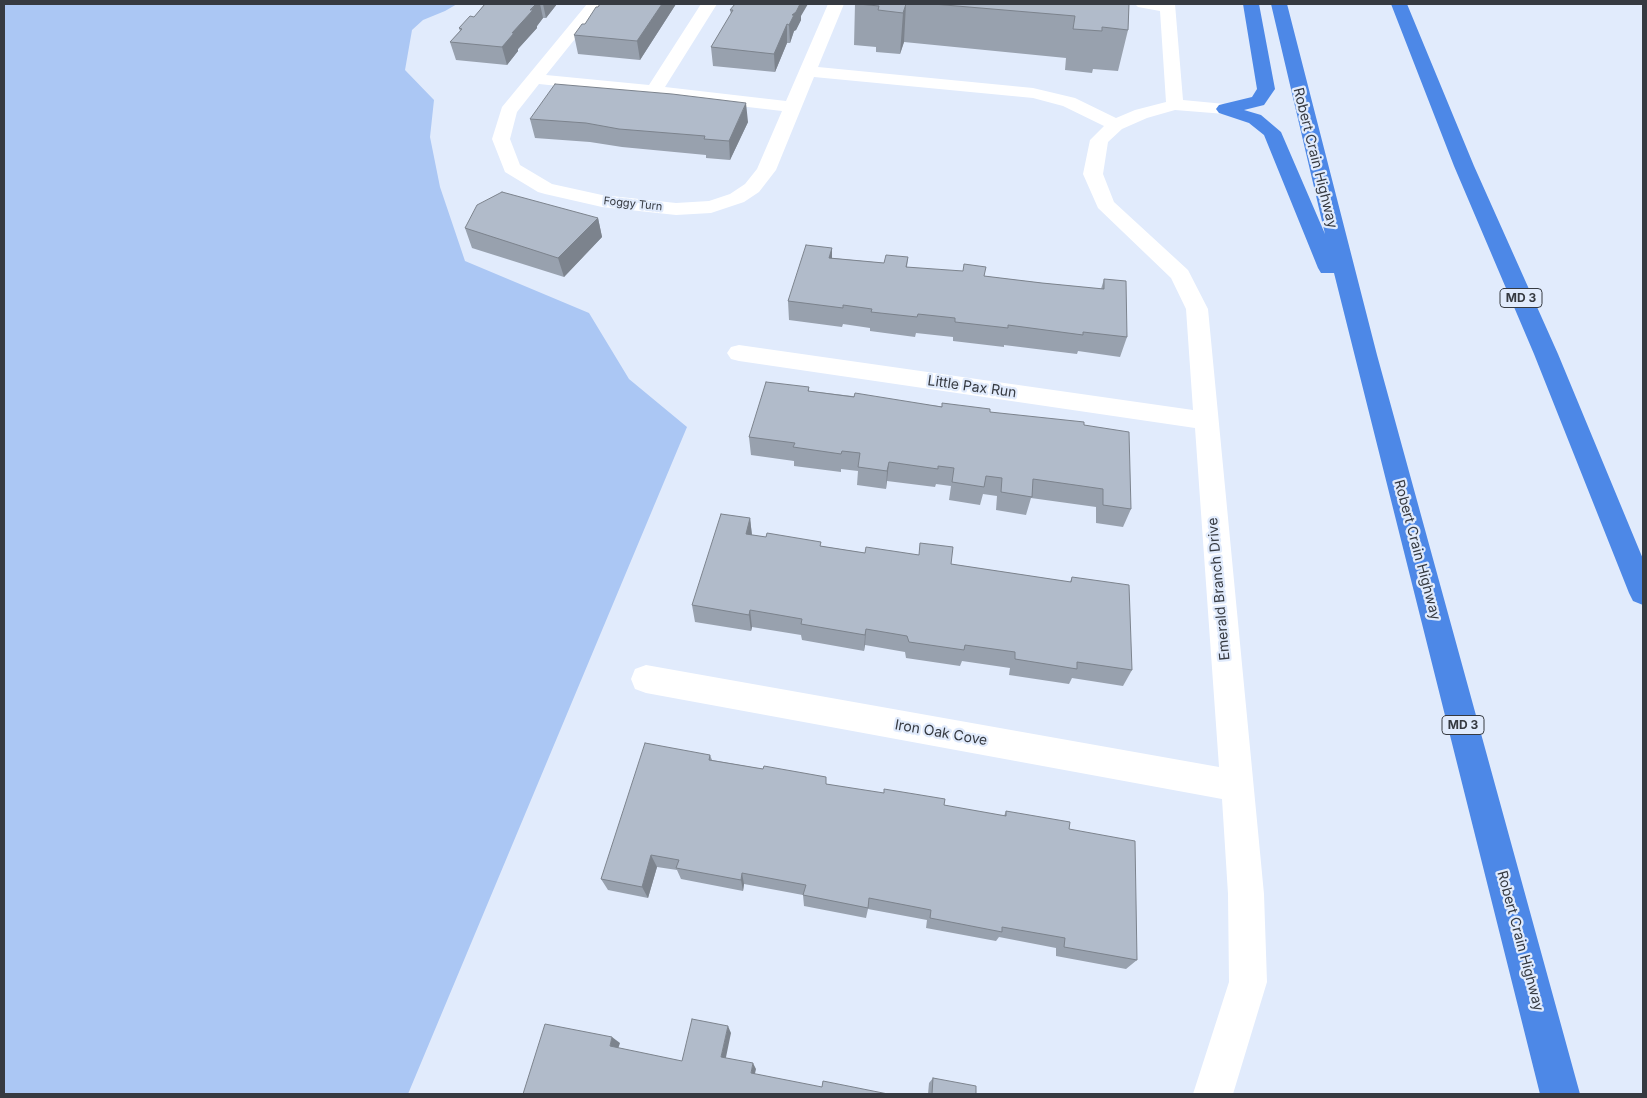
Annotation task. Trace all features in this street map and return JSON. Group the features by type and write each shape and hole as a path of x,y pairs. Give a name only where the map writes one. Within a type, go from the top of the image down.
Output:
{"highway":[{"path":"1225,109 1258,100 1266,89 1251,4"},
{"name":"Robert Crain Highway","path":"1279,4 1365,355 1560,1094"},
{"name":"MD 3","path":"1399,4 1464,166 1546,354 1643,593"},
{"path":"1225,109 1255,119 1272,132 1365,355"}],"street":[{"name":"Foggy Turn","path":"595,4 536,79 508,111 501,139 512,168 545,188 602,201 676,209 711,206 737,198 752,188 766,170 792,107 810,70 836,4"},
{"path":"654,91 709,4"},
{"path":"1143,4 1167,5 1175,105"},
{"path":"810,70 1033,93 1069,102 1116,124 1141,114 1175,105 1225,109"},
{"path":"536,79 792,107"},
{"name":"Emerald Branch Drive","path":"1116,124 1099,140 1093,174 1105,204 1180,275 1197,309 1235,786 1246,894 1248,982 1213,1094"},
{"name":"Little Pax Run","path":"738,353 1205,421"},
{"name":"Iron Oak Cove","path":"646,679 1235,786"}],"shaded area":[{"path":"4,4 457,4 423,20 412,30 405,70 434,100 430,137 440,187 465,261 589,313 629,379 687,427 408,1094 4,1094"}],"building":[{"path":"485,4 536,4 502,47 450,42 462,29 459,28 470,16 474,17"},
{"path":"600,4 662,4 637,41 574,35"},
{"path":"735,4 800,4 792,15 794,15 789,25 787,24 774,54 711,47"},
{"path":"858,4 906,4 903,13 878,10 879,6"},
{"path":"933,4 1129,4 1128,30 1102,27 1102,31 1073,29 1075,16"},
{"path":"555,84 672,94 746,103 729,141 704,139 705,136 530,119"},
{"path":"502,192 598,218 558,258 465,228 477,205"},
{"path":"806,245 832,248 829,258 884,263 886,255 908,257 906,267 963,271 964,264 986,267 984,276 1042,283 1104,289 1104,279 1126,281 1127,337 1083,332 1083,335 1008,325 1008,328 955,322 955,318 918,314 917,317 871,312 872,309 843,305 843,308 788,301"},
{"path":"766,382 809,387 808,391 854,397 855,393 942,407 942,403 990,409 990,412 1084,422 1084,425 1129,432 1131,509 1103,505 1103,489 1033,479 1032,497 1001,492 1002,478 986,476 984,487 952,482 954,468 938,466 938,469 889,462 887,471 858,467 860,453 842,451 841,454 793,447 795,443 749,437"},
{"path":"721,514 750,518 746,534 766,537 767,533 821,542 820,546 865,553 866,547 919,555 920,543 953,547 951,564 1071,582 1072,577 1129,585 1132,670 1077,662 1077,669 1015,659 1015,652 965,645 964,650 909,642 907,636 866,629 865,635 801,624 802,619 750,610 749,615 692,605"},
{"path":"645,743 710,755 709,760 763,769 764,766 826,777 826,784 884,793 884,789 945,799 944,805 1006,816 1006,811 1070,822 1069,829 1135,841 1137,960 1064,947 1065,938 1002,927 1002,932 930,918 931,910 869,898 868,908 803,895 806,885 742,873 741,880 676,868 679,860 651,855 642,887 601,879"},
{"path":"692,1019 728,1026 721,1057 753,1063 751,1073 822,1087 823,1081 888,1094 523,1094 545,1024 612,1037 610,1046 682,1061"},
{"path":"933,1078 976,1086 976,1094 932,1094"}]}
